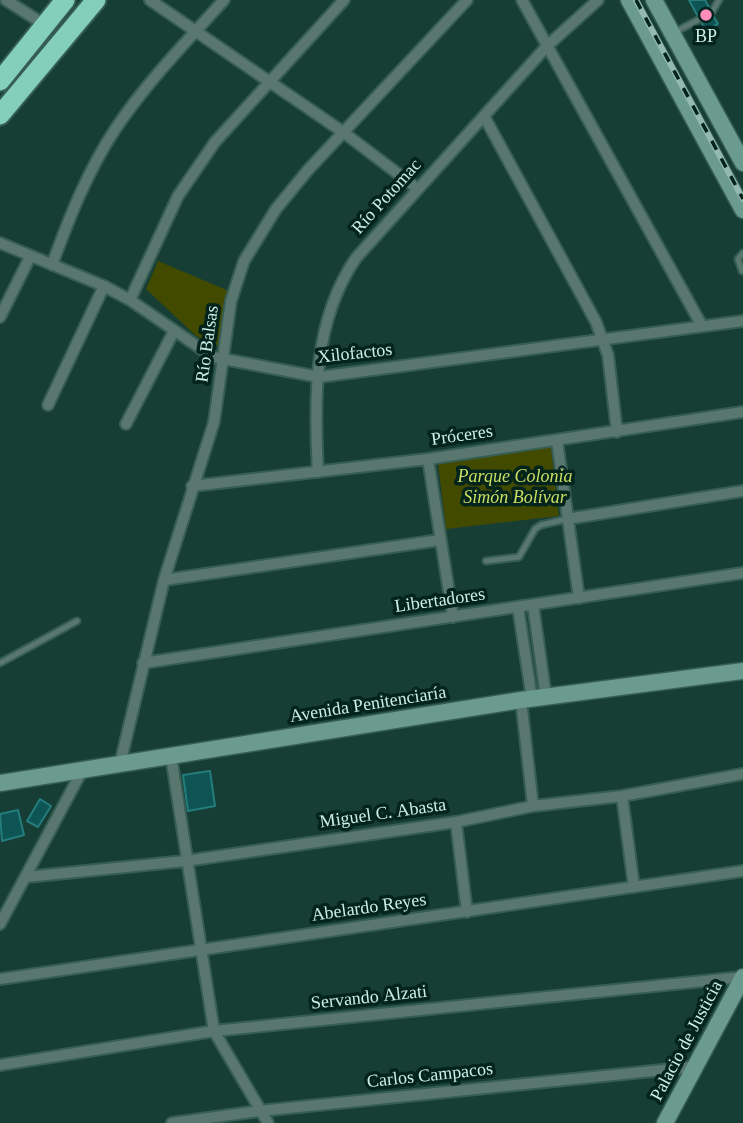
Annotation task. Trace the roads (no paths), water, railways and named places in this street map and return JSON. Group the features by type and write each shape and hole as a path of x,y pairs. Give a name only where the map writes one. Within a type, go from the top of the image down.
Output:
{"highway":[{"path":"0,81 65,0"},
{"path":"0,115 96,0"}],"street":[{"path":"6,0 45,25"},
{"path":"150,0 270,81 418,189"},
{"path":"52,265 81,193 114,130 195,31 224,0"},
{"path":"130,300 178,196 215,142 344,0"},
{"name":"Río Balsas","path":"120,764 164,580 192,486 208,447 224,361 231,301 244,261 276,209 342,132 467,0"},
{"path":"522,0 702,327"},
{"name":"Río Potomac","path":"318,472 315,422 321,337 333,298 344,276 356,258 547,46 598,0"},
{"path":"629,0 743,210"},
{"path":"654,0 743,163"},
{"path":"484,116 548,229 604,340 617,432"},
{"name":"Xilofactos","path":"0,243 104,285 130,300 197,349 224,361 319,377 743,321"},
{"path":"0,317 30,257"},
{"path":"48,405 104,285"},
{"path":"126,424 174,331"},
{"name":"Próceres","path":"192,486 557,441 740,410"},
{"path":"557,441 579,598"},
{"path":"428,458 453,617"},
{"path":"567,519 743,491"},
{"path":"164,580 440,540"},
{"name":"Libertadores","path":"143,663 743,573"},
{"path":"533,605 533,806"},
{"path":"518,607 533,699"},
{"name":"Avenida Penitenciaría","path":"0,783 533,699 743,671"},
{"path":"171,756 214,1031 268,1123"},
{"path":"0,924 83,769"},
{"name":"Miguel C. Abasta","path":"26,877 186,861 456,821 533,806 622,796 743,774"},
{"path":"622,796 634,887"},
{"path":"456,821 467,912"},
{"name":"Abelardo Reyes","path":"0,979 743,871"},
{"name":"Servando Alzati","path":"0,1065 214,1031 743,977"},
{"name":"Palacio de Justicia","path":"665,1123 692,1067 743,977"},
{"name":"Carlos Campacos","path":"172,1123 259,1111 692,1067"}],"lane":[{"path":"712,12 719,0"},
{"path":"672,33 700,19"},
{"path":"742,271 738,259 743,253"},
{"path":"486,561 519,557 526,550 531,534 541,525 567,519"},
{"path":"0,663 77,621"}],"railway":[{"path":"636,0 743,199"}],"place":[{"name":"BP","path":"706,15"}],"park label":[{"name":"Parque Colonia Simón Bolívar","path":"515,487"}]}
